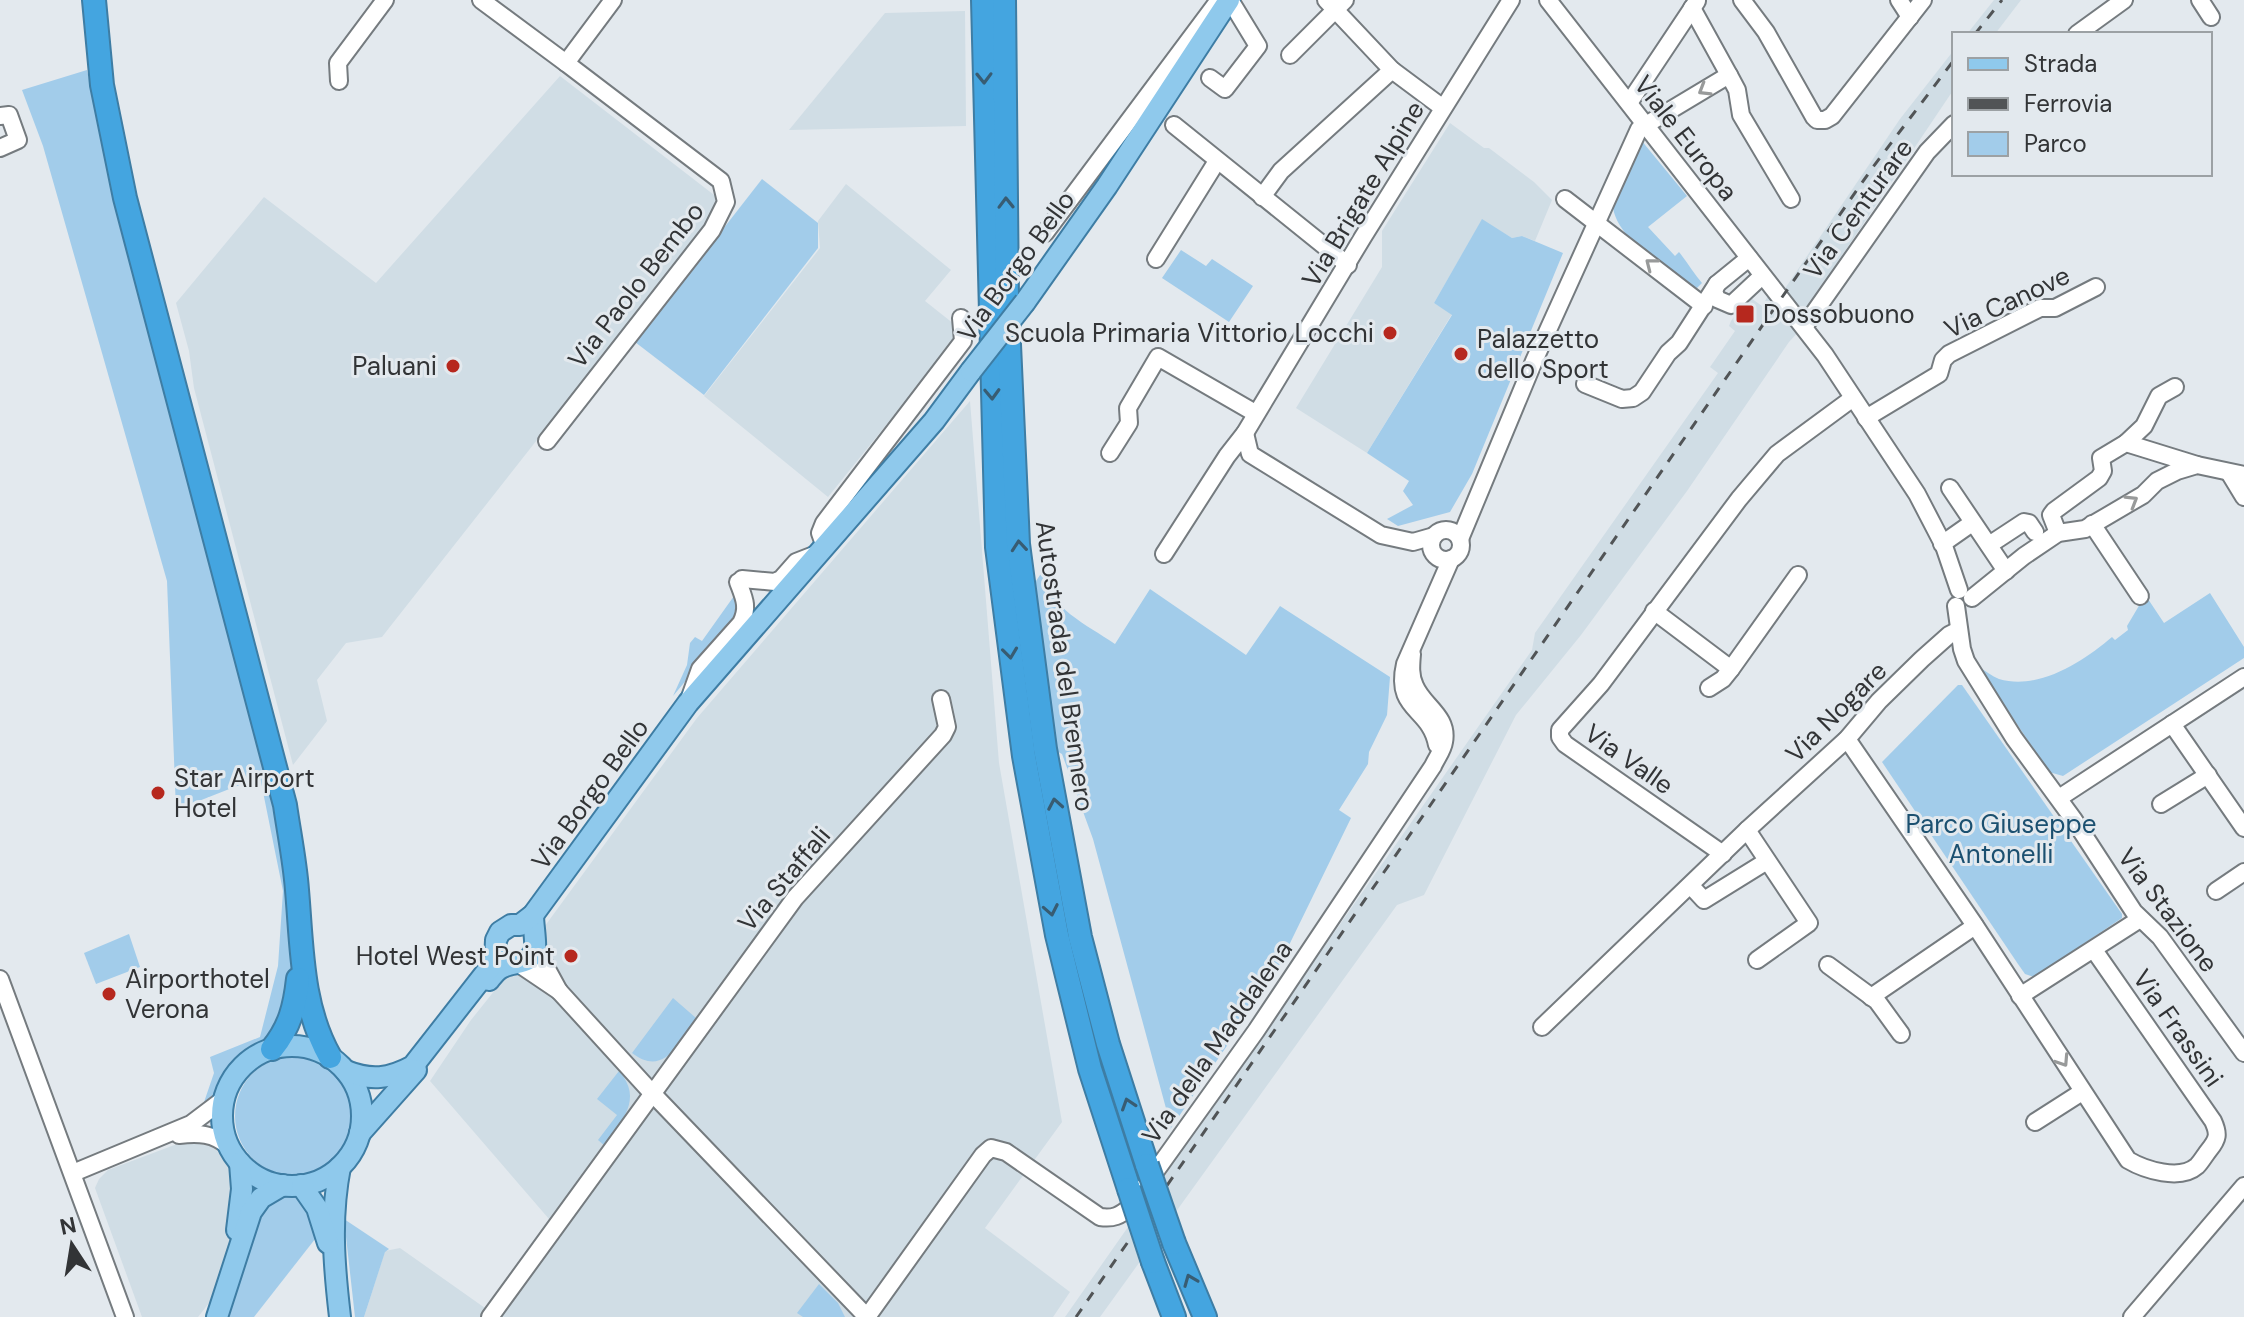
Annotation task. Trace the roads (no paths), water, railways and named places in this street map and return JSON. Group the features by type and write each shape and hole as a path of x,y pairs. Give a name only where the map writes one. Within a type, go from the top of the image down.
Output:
{"highway":[{"path":"94,0 102,85 125,198 285,805 310,1015 318,1036 338,1064"},
{"name":"Autostrada del Brennero","path":"983,0 997,547 1024,756 1057,935 1090,1069 1174,1317"},
{"name":"Autostrada del Brennero","path":"1004,0 1007,300 1018,544 1045,749 1080,937 1108,1044 1174,1243 1205,1317"},
{"path":"272,1049 283,1036 292,1016 301,950"}],"main road":[{"name":"Via Borgo Bello","path":"340,1167 353,1152 360,1133 437,1047 497,970 527,960 530,931 688,703 934,421 1025,302 1107,186 1229,0"},
{"name":"Via Borgo Bello","path":"272,1049 302,1047 361,1077 377,1079 395,1076 413,1066 495,961 496,940 500,932 511,925 530,931"},
{"path":"497,952 506,962 517,964"},
{"path":"233,1264 242,1189 235,1155 224,1132 224,1099 241,1068 272,1049"},
{"path":"338,1064 361,1100 360,1133"},
{"path":"235,1155 259,1177 292,1185 317,1208 334,1263"},
{"path":"217,1317 251,1212 261,1198 292,1185 315,1182 340,1167"},
{"path":"340,1167 333,1203 334,1263 340,1317"}],"street":[{"path":"339,81 338,63 385,0"},
{"path":"481,0 566,63 613,0"},
{"name":"Via Borgo Bello","path":"1045,233 1219,0"},
{"name":"Via Borgo Bello","path":"1210,78 1225,89 1258,46 1229,0"},
{"name":"Via Brigate Alpine","path":"1164,554 1245,433 1511,0"},
{"name":"Viale Europa","path":"1548,0 1785,304"},
{"path":"1742,0 1766,32 1817,120 1832,116 1923,0"},
{"path":"1899,0 1910,17"},
{"path":"2080,32 2124,0"},
{"path":"2200,0 2211,17"},
{"path":"1290,55 1336,3 1392,70 1443,108"},
{"path":"1629,103 1694,4"},
{"path":"1694,4 1737,90 1741,115 1791,199"},
{"name":"Via Paolo Bembo","path":"547,441 712,230 726,202 721,181 566,63"},
{"path":"1262,197 1281,171 1392,70"},
{"path":"1245,433 1250,454 1259,461 1381,535 1401,541 1440,544 1469,514 1639,129 1729,75"},
{"path":"0,116 9,115 18,140 0,148"},
{"path":"1174,125 1348,265"},
{"name":"Via Centurare","path":"1804,327 1927,152 1952,126"},
{"path":"1156,259 1217,161"},
{"path":"1565,199 1704,306"},
{"path":"1585,384 1622,399 1633,398 1642,392 1717,284 1749,258"},
{"path":"1717,284 1714,291 1717,299 1731,305 1762,276"},
{"name":"Via Canove","path":"1866,418 1939,374 1943,360 1949,354 2040,308 2055,308 2096,287"},
{"name":"Via Stazione","path":"1785,304 1804,327 1917,494 1963,595 1959,630 1962,649 1971,671 2140,919 2160,937 2244,1053"},
{"name":"Via Borgo Bello","path":"688,703 700,669 746,614 740,581 775,582 796,562 823,550 820,533 824,523 963,341 961,318"},
{"path":"1110,453 1129,423 1128,408 1158,357 1255,413"},
{"path":"2058,533 2051,515 2054,511 2099,478 2103,471 2101,458 2126,443 2144,426 2159,396 2175,387"},
{"name":"Via Valle","path":"1723,854 1565,744 1560,737 1561,727 1601,684 1777,454 1853,398"},
{"path":"2126,443 2237,474 2244,497"},
{"path":"1963,595 2006,571 2058,533 2085,529 2143,495 2157,481 2197,465"},
{"path":"1950,488 2006,571"},
{"path":"1989,545 2024,522 2029,523 2035,532"},
{"path":"1942,544 1972,523"},
{"path":"2092,524 2140,596"},
{"name":"Via della Maddalena","path":"867,1317 991,1148 1006,1152 1091,1212 1110,1219 1123,1214 1164,1161 1256,1031 1433,766 1438,749 1435,737 1431,726 1410,705 1403,691 1402,679 1405,664 1412,654 1438,583 1440,544"},
{"path":"1709,688 1731,669 1798,575"},
{"path":"740,581 771,606"},
{"path":"1654,611 1731,669"},
{"name":"Via Nogare","path":"1542,1027 1747,830 1847,739 1879,701 1937,645 1959,630"},
{"path":"2059,798 2244,677"},
{"name":"Via Staffali","path":"497,1313 652,1093 795,898 943,735 947,727 941,699"},
{"path":"2172,724 2244,828"},
{"name":"Via Frassini","path":"1847,739 1975,926 2128,1160 2141,1168 2173,1172 2196,1167 2216,1142 2218,1133 2213,1121 2094,950"},
{"path":"2161,804 2208,775"},
{"path":"1747,830 1809,923 1757,960"},
{"path":"1691,886 1704,900 1767,861"},
{"path":"2216,891 2244,872"},
{"path":"2020,996 2140,919"},
{"path":"1871,997 1975,926"},
{"path":"530,931 559,991"},
{"path":"517,964 559,991 652,1093 867,1317"},
{"path":"1828,965 1871,997 1901,1034"},
{"path":"0,979 125,1317"},
{"path":"2035,1122 2082,1092"},
{"path":"73,1173 191,1124 224,1099"},
{"path":"150,1143 193,1133 221,1140 235,1155"},
{"path":"2132,1317 2244,1186"}],"railway":[{"path":"1977,32 2002,0"},
{"path":"1076,1317 1778,303 1873,167 1952,63"}],"place":[{"name":"Dossobuono","path":"1745,314"},
{"name":"Scuola Primaria Vittorio Locchi","path":"1390,333"},
{"name":"Palazzetto dello Sport","path":"1461,354"},
{"name":"Paluani","path":"453,366"},
{"name":"Star Airport Hotel","path":"158,793"},
{"name":"Hotel West Point","path":"571,956"},
{"name":"Airporthotel Verona","path":"109,994"}],"park label":[{"name":"Parco Giuseppe Antonelli","path":"2001,839"}]}
